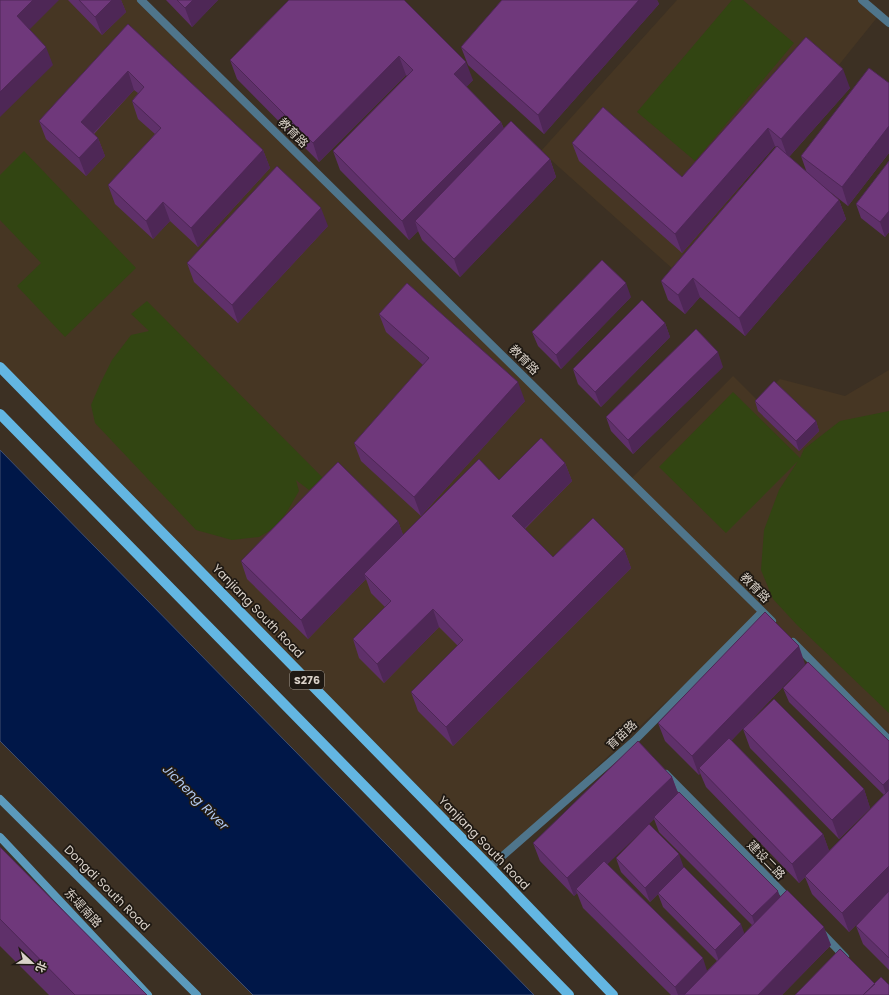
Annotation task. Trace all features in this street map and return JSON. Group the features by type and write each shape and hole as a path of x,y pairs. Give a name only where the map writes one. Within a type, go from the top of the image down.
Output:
{"main road":[{"name":"Yanjiang South Road","path":"0,367 490,867 613,995"},
{"name":"S276","path":"0,414 569,995"},
{"name":"Dongdi South Road","path":"0,799 197,995"},
{"name":"东堤南路","path":"0,837 148,995"}],"street":[{"name":"教育路","path":"141,0 779,628"},
{"path":"862,0 889,23"},
{"name":"育苗路","path":"490,867 636,744 762,612"},
{"path":"790,639 889,740"},
{"name":"建设二路","path":"661,769 794,905"},
{"path":"816,927 849,961"}],"shaded area":[{"path":"0,0 141,0 630,480 733,376 758,401 780,379 845,396 889,370 889,733 762,612 490,867 0,367"},
{"path":"677,0 862,0 879,15 674,270 541,151"}],"green space":[{"path":"732,0 743,0 794,43 695,161 637,112"},
{"path":"24,151 136,268 65,337 17,286 41,263 0,220 0,175"},
{"path":"147,301 323,478 309,490 296,480 299,491 288,510 276,527 259,537 232,540 196,530 95,423 91,405 112,360 131,335 149,331 131,314"},
{"path":"733,392 800,458 804,449 840,421 889,411 889,713 797,625 773,599 761,570 764,530 779,490 798,461 726,533 659,467"}],"water":[{"name":"Jicheng River","path":"0,450 534,995 253,995 0,741"}],"building":[{"path":"0,0 33,0 17,16 46,47 0,92"},
{"path":"79,0 112,0 95,17"},
{"path":"177,0 193,0 185,8"},
{"path":"289,0 404,0 466,62 454,74 501,122 402,221 333,151 413,70 399,56 313,143 230,60"},
{"path":"502,0 639,0 538,115 461,47"},
{"path":"128,24 263,150 191,228 163,202 146,221 108,185 161,128 132,101 144,87 128,71 81,122 98,138 79,158 39,121"},
{"path":"806,37 843,69 781,139 768,128 675,234 572,143 603,107 682,177"},
{"path":"869,68 889,83 889,126 842,187 801,156"},
{"path":"511,121 550,159 454,259 415,221"},
{"path":"777,146 839,200 739,318 693,278 678,295 661,281"},
{"path":"889,161 889,211 880,222 856,204"},
{"path":"277,166 321,208 232,305 187,263"},
{"path":"602,260 626,283 556,355 532,332"},
{"path":"407,283 518,382 414,497 354,443 429,358 379,314"},
{"path":"642,300 665,323 595,392 573,369"},
{"path":"696,329 718,352 628,440 606,417"},
{"path":"774,381 816,421 796,441 755,401"},
{"path":"541,438 565,463 512,516 553,557 593,518 624,549 446,727 411,692 463,640 433,609 377,664 353,639 391,601 364,574 479,459 499,480"},
{"path":"338,462 398,521 301,620 241,561"},
{"path":"765,612 799,646 692,756 658,723"},
{"path":"808,662 889,741 889,779 883,785 783,688"},
{"path":"774,699 864,789 832,820 743,729"},
{"path":"729,738 823,834 792,864 699,768"},
{"path":"638,741 672,777 567,878 533,843"},
{"path":"889,790 889,866 842,913 805,876"},
{"path":"679,792 778,891 752,916 654,817"},
{"path":"649,824 679,854 645,888 616,858"},
{"path":"0,847 147,995 75,995 0,919"},
{"path":"604,861 703,958 675,987 576,889"},
{"path":"684,867 741,924 715,950 658,893"},
{"path":"787,890 824,927 758,995 684,995"},
{"path":"889,891 889,958 856,926"},
{"path":"840,949 875,984 863,995 795,995"},
{"path":"881,977 889,985 889,995 863,995"}]}
